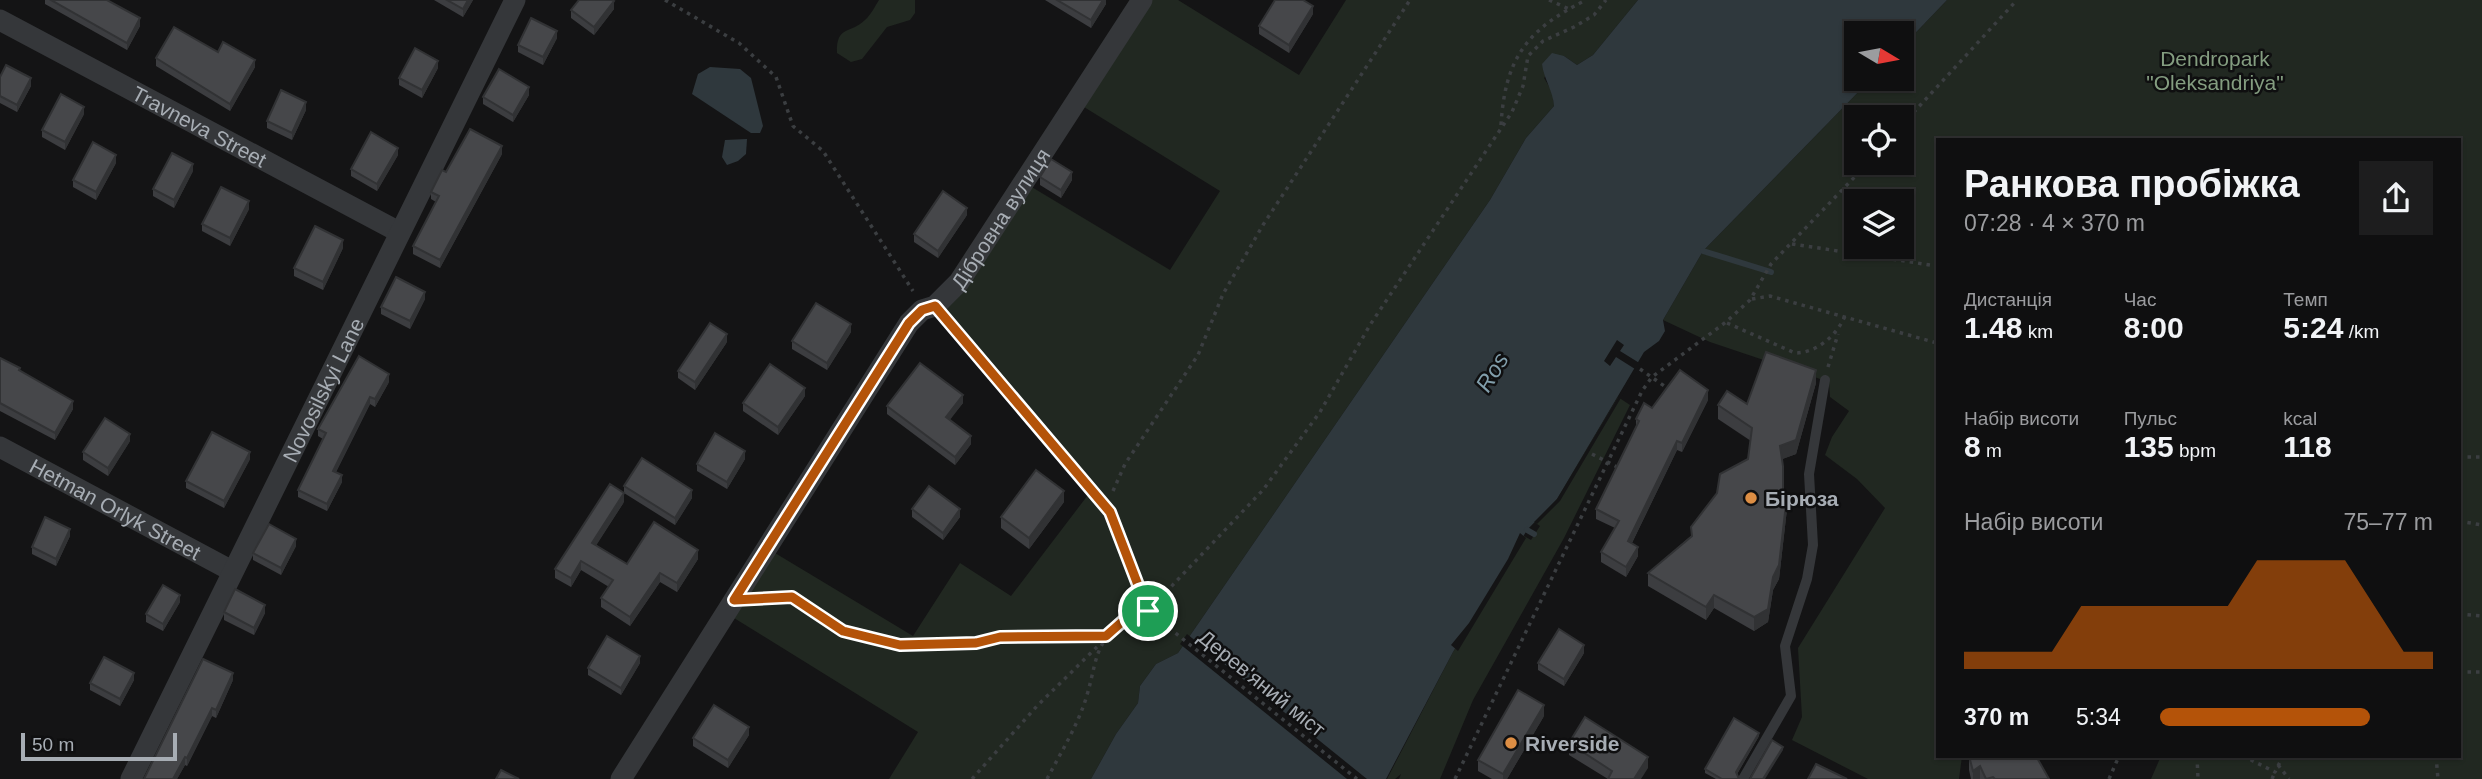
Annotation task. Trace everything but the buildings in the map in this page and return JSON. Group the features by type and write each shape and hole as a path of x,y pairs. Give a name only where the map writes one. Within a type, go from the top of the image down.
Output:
{"street":[{"name":"Novosilskyi Lane","path":"131,779 515,0"},
{"name":"Дібровна вулиця","path":"621,779 909,323 922,310 935,306 959,282 1142,0"},
{"name":"Travneva Street","path":"0,20 399,232"},
{"name":"Hetman Orlyk Street","path":"0,447 232,570"}],"lane":[{"path":"935,306 1110,512"},
{"path":"1743,779 1791,696 1785,646 1807,579 1813,545 1808,474 1825,380"}],"path":[{"path":"665,0 739,43 776,77 793,126 823,151 907,285 935,306"},
{"path":"1148,611 1110,512 1113,488 1125,464 1198,355 1229,283 1410,0"},
{"path":"1549,0 1569,9"},
{"path":"1501,127 1502,98 1507,74 1531,37 1585,0"},
{"path":"972,779 1037,706 1106,636 1123,621 1148,611 1263,490 1320,412 1370,325 1501,127 1523,86 1528,56 1543,41 1594,15 1605,0"},
{"path":"1914,112 2017,0"},
{"path":"1455,779 1607,462 1652,377 1726,322 1750,300 1772,264 1857,175"},
{"path":"1792,244 1936,266"},
{"path":"1750,300 1770,296 1936,342"},
{"path":"1825,380 1845,316"},
{"path":"1726,322 1795,353 1804,353 1839,332"},
{"path":"1640,369 1671,391"},
{"path":"1592,454 1621,469"},
{"path":"2461,457 2482,457"},
{"path":"2461,521 2482,525"},
{"path":"734,600 792,597 843,631 900,645 976,643 1000,637 1106,636"},
{"name":"Дерев'яний міст","path":"1148,611 1357,779"},
{"path":"2461,614 2482,616"},
{"path":"1047,779 1079,717 1101,643"},
{"path":"2461,672 2482,672"},
{"path":"2109,779 2118,758"},
{"path":"2197,758 2197,779"},
{"path":"2247,758 2275,772"},
{"path":"2272,779 2282,758"},
{"path":"2437,758 2438,779"},
{"path":"2278,765 2290,779"}],"green space":[{"path":"879,0 915,0 915,13 910,20 887,27 862,59 851,62 837,53 839,38 845,31 867,18"},
{"path":"1151,0 1178,0 1299,75 1346,0 1638,0 1593,55 1577,65 1564,56 1544,78 1553,93 1554,106 1526,138 1490,200 1178,653 1156,664 1140,686 1138,703 1116,734 1091,779 889,779 918,732 734,618 775,553 913,636 960,563 1011,596 1091,491 935,306 1025,183 1170,270 1220,191 1084,107"},
{"name":"Dendropark \"Oleksandriya\"","path":"1947,0 2482,0 2482,779 2151,779 2160,758 2461,758 2461,138 1936,138 1936,758 1962,758 1959,779 1868,779 1792,740 1802,717 1798,648 1885,508 1857,479 1825,455 1832,437 1849,411 1830,397 1829,382 1710,342 1663,320 1703,251 1844,107 1844,175 1914,175 1914,105 1846,105 1859,91 1914,91 1914,34"},
{"path":"1618,397 1630,405 1564,538 1473,700 1440,779 1399,779 1401,774 1395,779 1387,779 1453,652 1524,536 1531,540 1540,526 1534,522 1557,499"}],"water":[{"name":"Ros","path":"1638,0 1947,0 1914,34 1914,21 1844,21 1844,91 1859,91 1703,251 1663,320 1665,331 1659,341 1644,352 1557,499 1527,530 1453,652 1386,779 1091,779 1116,734 1138,703 1140,686 1156,664 1178,653 1490,200 1526,138 1554,106 1542,64 1552,53 1564,56 1577,65 1593,55"},
{"path":"710,67 740,69 751,78 763,126 760,133 751,133 692,94 698,74"},
{"path":"747,139 746,154 727,165 722,157 725,140"}],"pier":[{"path":"1617,340 1624,345 1620,351 1641,364 1560,501 1537,524 1534,522 1557,499 1635,369 1616,357 1610,366 1604,361"},
{"path":"1520,533 1526,538 1458,651 1451,645 1469,623 1508,559"},
{"path":"1187,634 1367,779 1347,779 1180,644"}],"waterway":[{"path":"1703,251 1771,272"},
{"path":"1527,530 1534,534"}],"place":[{"name":"Бірюза","path":"1751,498"},
{"name":"Riverside","path":"1511,743"}],"route":[{"path":"935,306 1110,512 1148,611 1123,621 1106,636 1000,637 976,643 954,641 930,645 900,645 843,631 792,597 734,600 909,323 922,310 935,306"}]}
